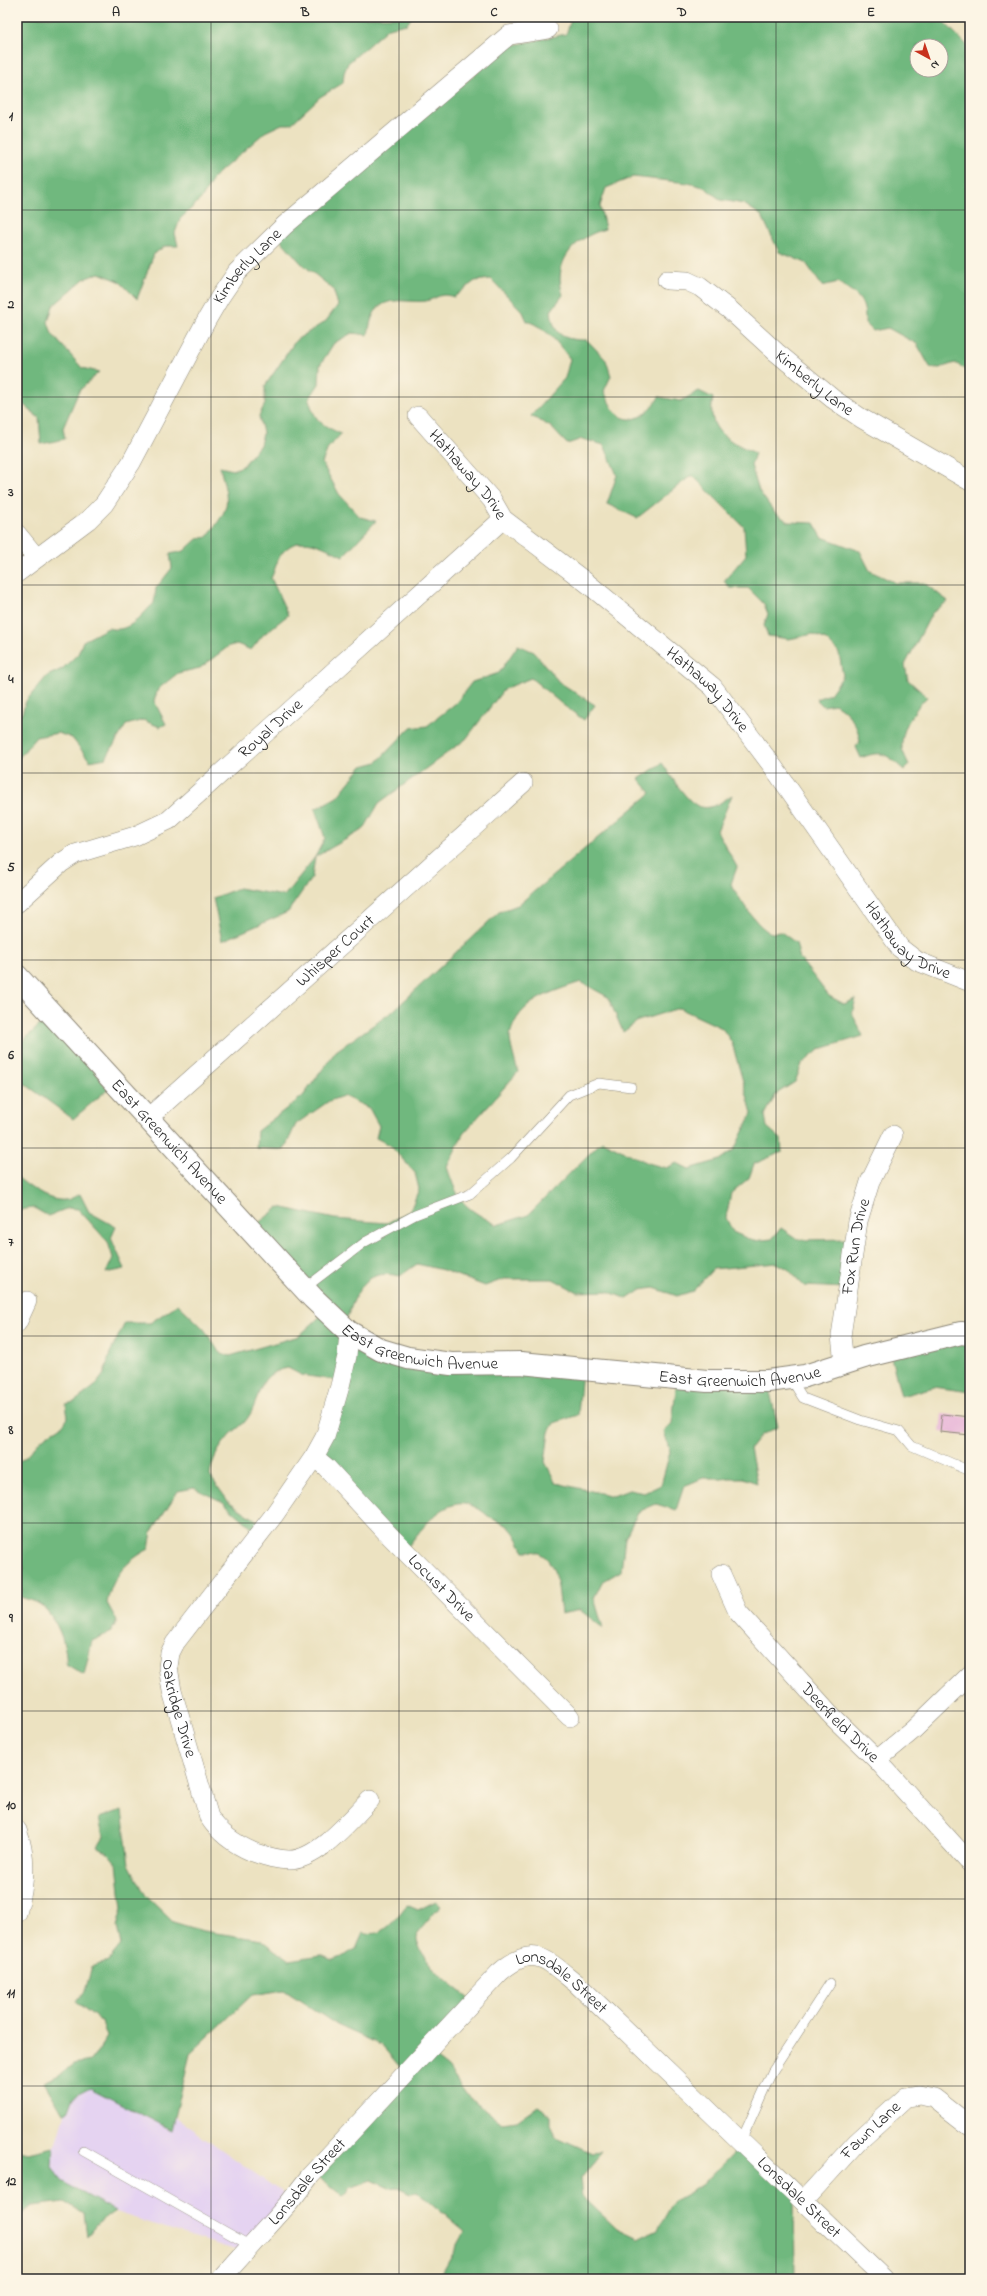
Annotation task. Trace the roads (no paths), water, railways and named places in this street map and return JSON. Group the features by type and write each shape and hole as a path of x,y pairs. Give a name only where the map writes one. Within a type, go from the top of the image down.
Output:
{"street":[{"name":"Kimberly Lane","path":"17,573 36,557 88,520 104,504 115,489 131,463 206,321 237,272 285,225 509,35 548,29"},
{"name":"Kimberly Lane","path":"667,280 687,282 700,287 730,310 776,352 833,399 862,418 970,481"},
{"name":"Hathaway Drive","path":"418,416 492,500 503,519 587,583 712,687 774,768 900,948 917,961 970,982"},
{"name":"Royal Drive","path":"17,903 61,863 75,854 135,836 168,820 503,519"},
{"path":"17,534 36,557"},
{"name":"Whisper Court","path":"148,1118 523,783"},
{"name":"East Greenwich Avenue","path":"17,976 305,1288 349,1332 380,1350 408,1358 451,1364 521,1363 706,1381 768,1381 805,1376 844,1363 961,1333 970,1334"},
{"name":"Fox Run Drive","path":"844,1363 840,1336 858,1221 870,1182 893,1135"},
{"path":"17,1323 27,1302"},
{"name":"Oakridge Drive","path":"349,1332 347,1356 325,1437 314,1457 274,1515 175,1643 170,1653 168,1668 172,1691 209,1817 216,1828 241,1847 270,1858 290,1860 304,1857 319,1848 370,1800"},
{"name":"Locust Drive","path":"314,1457 326,1467 390,1535 570,1717"},
{"name":"Deerfield Drive","path":"721,1574 738,1612 831,1715 877,1760 970,1863"},
{"path":"877,1760 913,1730 970,1675"},
{"path":"17,1830 23,1846 24,1875 17,1914"},
{"name":"Lonsdale Street","path":"221,2279 249,2245 289,2203 310,2176 499,1973 511,1962 533,1955 544,1958 577,1984 672,2078 741,2141 884,2279"},
{"name":"Fawn Lane","path":"803,2201 857,2142 906,2097 919,2095 934,2098 970,2126"}],"lane":[{"path":"305,1288 365,1242 415,1214 470,1194 511,1158 569,1095 600,1083 631,1087"},
{"path":"790,1378 803,1398 860,1420 899,1430 912,1446 970,1471"},
{"path":"741,2141 772,2072 830,1983"},
{"path":"83,2151 249,2245"}]}
